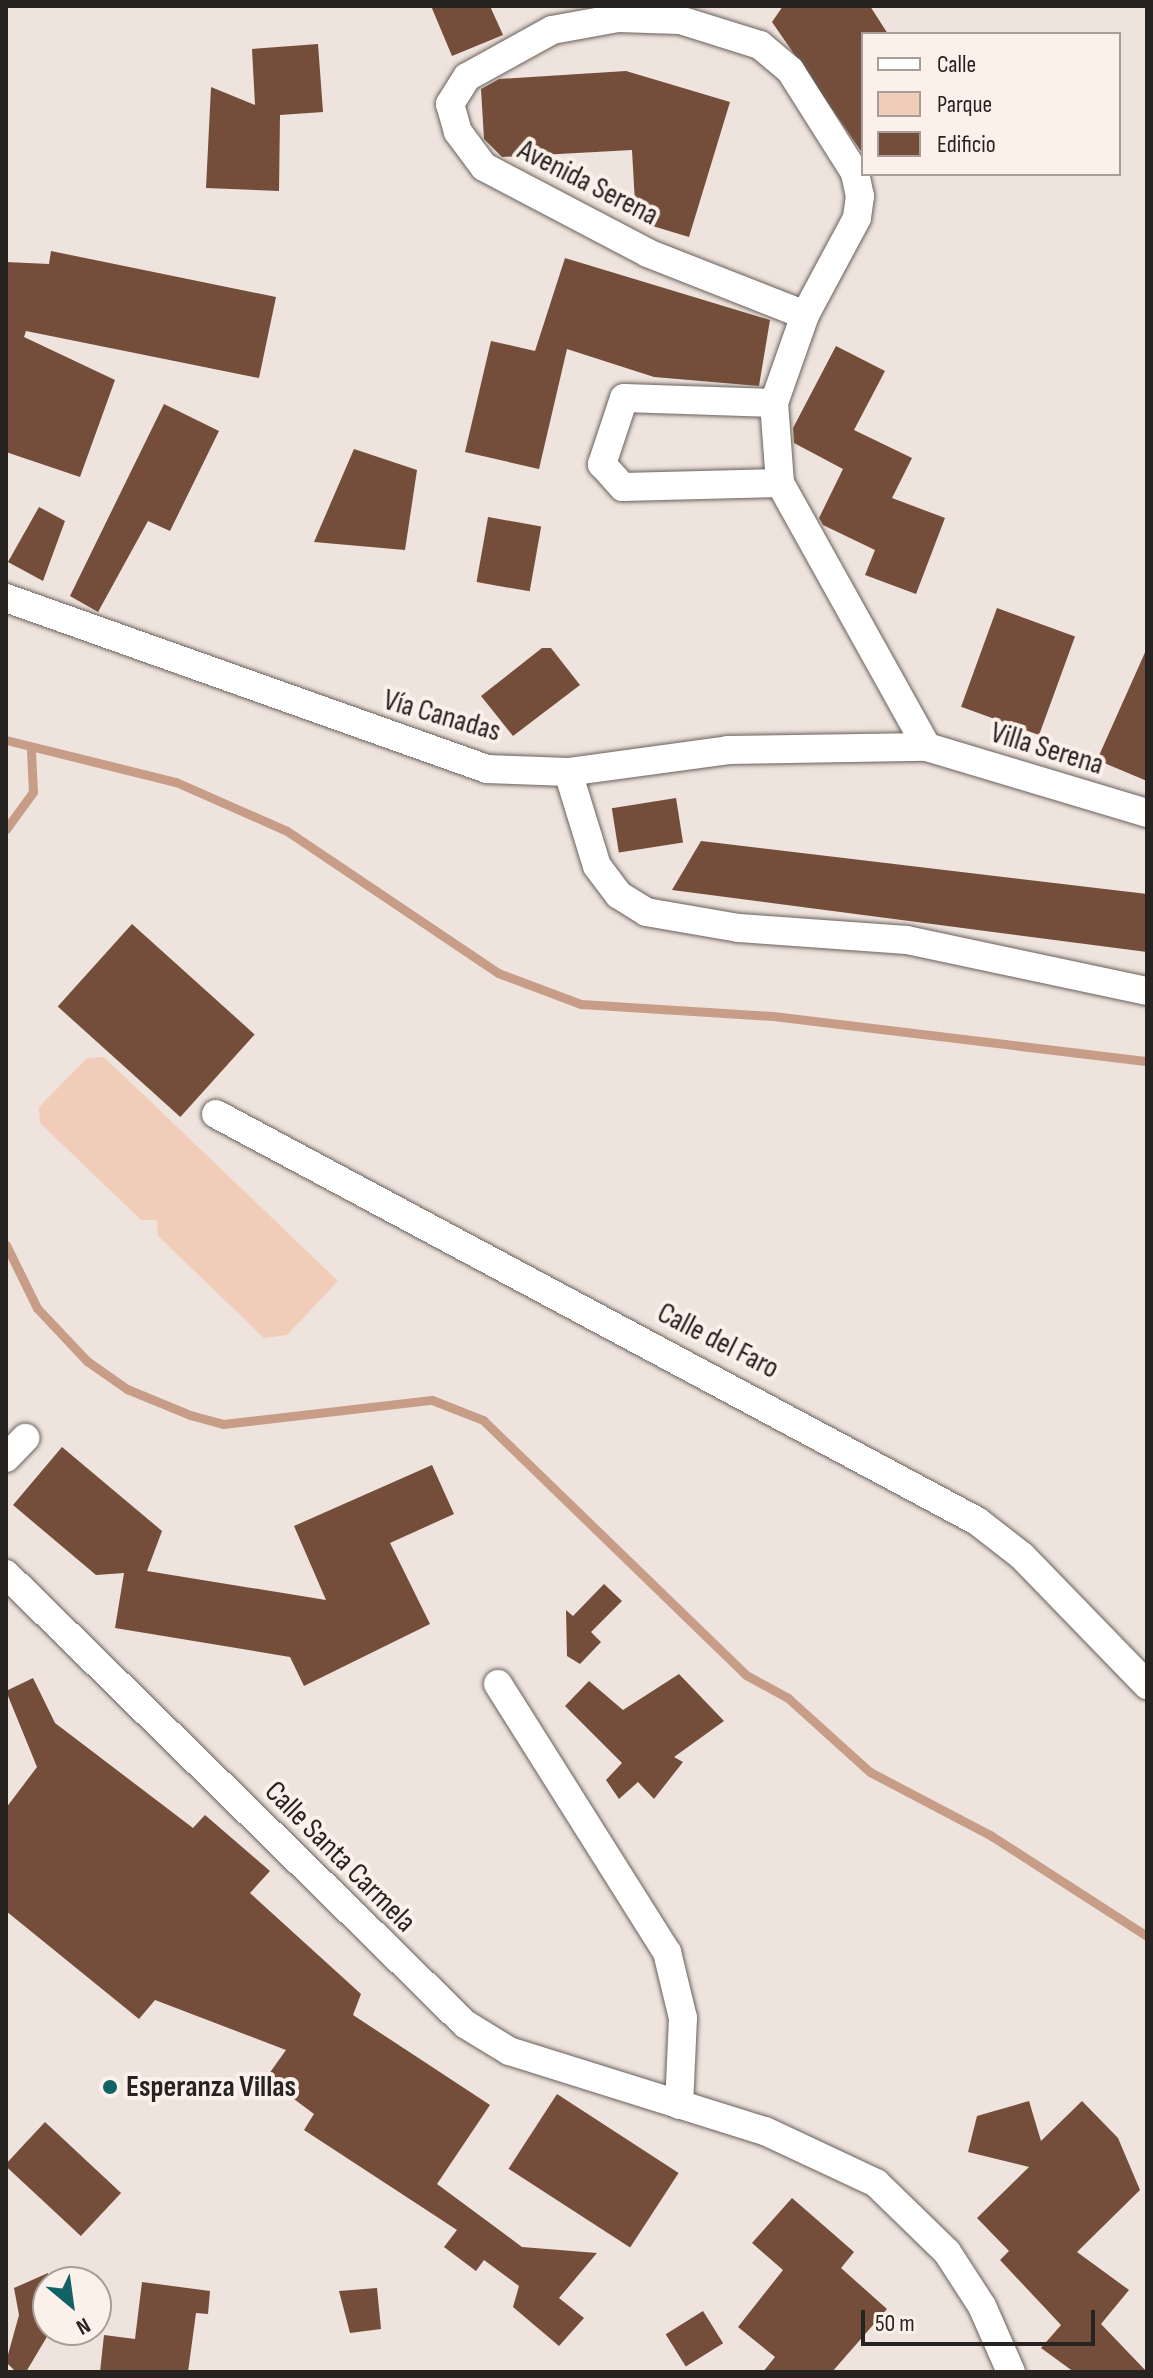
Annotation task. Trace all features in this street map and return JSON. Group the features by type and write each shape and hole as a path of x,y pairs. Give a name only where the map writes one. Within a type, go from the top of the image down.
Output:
{"street":[{"name":"Avenida Serena","path":"805,315 648,253 484,167 458,132 450,104 467,77 552,30 618,18 680,20 760,45 790,70 855,173 860,196 857,218 805,315 774,403 780,483 927,747"},
{"path":"774,403 624,398 602,464 623,487 780,483"},
{"name":"Vía Canadas","path":"6,598 487,769 568,772 728,750 927,747"},
{"name":"Villa Serena","path":"927,747 1147,813"},
{"path":"568,772 597,866 619,895 646,912 739,928 907,940 1147,991"},
{"name":"Calle del Faro","path":"216,1114 977,1521 1022,1556 1147,1685"},
{"name":"Calle Santa Carmela","path":"6,1574 465,2024 509,2051 805,2146 903,2204 966,2280 1011,2372"},
{"path":"498,1684 667,1952 683,2018 679,2105"}],"green space":[{"path":"104,1057 338,1281 287,1335 264,1338 158,1236 157,1220 141,1220 40,1123 39,1107 87,1058"}],"building":[{"path":"431,6 490,6 503,35 452,56"},
{"path":"783,6 870,6 887,32 861,32 861,151 772,22"},
{"path":"318,44 323,112 280,115 279,191 206,188 211,87 255,105 252,49"},
{"path":"626,71 730,102 689,237 636,221 632,150 502,157 484,139 481,89 499,79"},
{"path":"51,251 276,297 259,378 26,331 24,337 115,380 80,477 6,452 6,262 49,264"},
{"path":"565,258 770,320 759,386 654,377 567,349 539,469 465,452 491,341 535,351"},
{"path":"836,346 885,371 854,430 912,458 892,498 945,518 916,594 865,575 875,550 823,525 819,518 843,469 794,443 793,428"},
{"path":"164,404 219,431 170,531 148,521 98,612 70,596"},
{"path":"354,449 417,470 405,550 314,542"},
{"path":"39,507 65,521 43,581 8,562"},
{"path":"488,517 541,526 530,591 477,582"},
{"path":"997,608 1075,636 1039,735 961,707"},
{"path":"542,648 551,648 580,685 513,736 481,696"},
{"path":"1147,648 1147,781 1097,760"},
{"path":"676,798 683,842 619,853 612,808"},
{"path":"701,841 1147,894 1147,952 672,890"},
{"path":"132,924 255,1034 180,1117 58,1006"},
{"path":"62,1447 162,1531 147,1571 326,1600 294,1526 432,1465 454,1514 390,1543 430,1624 304,1686 290,1657 115,1628 124,1573 96,1575 13,1505"},
{"path":"604,1584 622,1601 591,1632 601,1642 580,1664 567,1656 566,1610 573,1616"},
{"path":"679,1674 724,1721 674,1757 683,1762 654,1799 638,1782 619,1799 606,1780 622,1763 565,1706 589,1681 623,1710"},
{"path":"33,1678 55,1723 193,1828 205,1815 270,1871 250,1893 361,1994 353,2015 490,2105 437,2184 522,2247 597,2253 559,2298 584,2318 559,2346 513,2307 519,2286 484,2260 476,2271 444,2247 457,2230 304,2130 314,2114 266,2078 286,2050 155,2000 139,2019 6,1911 6,1808 37,1767 6,1691"},
{"path":"557,2094 679,2173 630,2248 509,2169"},
{"path":"1029,2101 1041,2141 1082,2101 1118,2138 1140,2190 1077,2252 1129,2290 1101,2324 1147,2372 1074,2372 1041,2348 1061,2325 1000,2260 1009,2251 977,2218 1029,2167 968,2152 977,2116"},
{"path":"45,2122 121,2193 81,2236 6,2166"},
{"path":"792,2198 854,2252 841,2268 887,2309 832,2372 763,2372 775,2357 738,2327 783,2270 752,2243"},
{"path":"32,2280 32,2346 41,2346 26,2372 16,2372 6,2362 19,2315 14,2288"},
{"path":"142,2282 210,2291 208,2314 196,2313 188,2372 100,2372 103,2346 112,2346 112,2336 135,2339"},
{"path":"377,2288 381,2329 350,2333 339,2291"},
{"path":"703,2311 723,2343 686,2367 666,2334"}],"waterway":[{"path":"6,740 176,782 287,831 498,973 581,1004 773,1016 1147,1061"},
{"path":"6,829 33,792 31,751"},
{"path":"6,1245 37,1308 87,1361 127,1389 190,1415 223,1424 432,1400 483,1420 746,1675 788,1698 870,1772 990,1835 1147,1936"}],"place":[{"name":"Esperanza Villas","path":"110,2087"}]}
